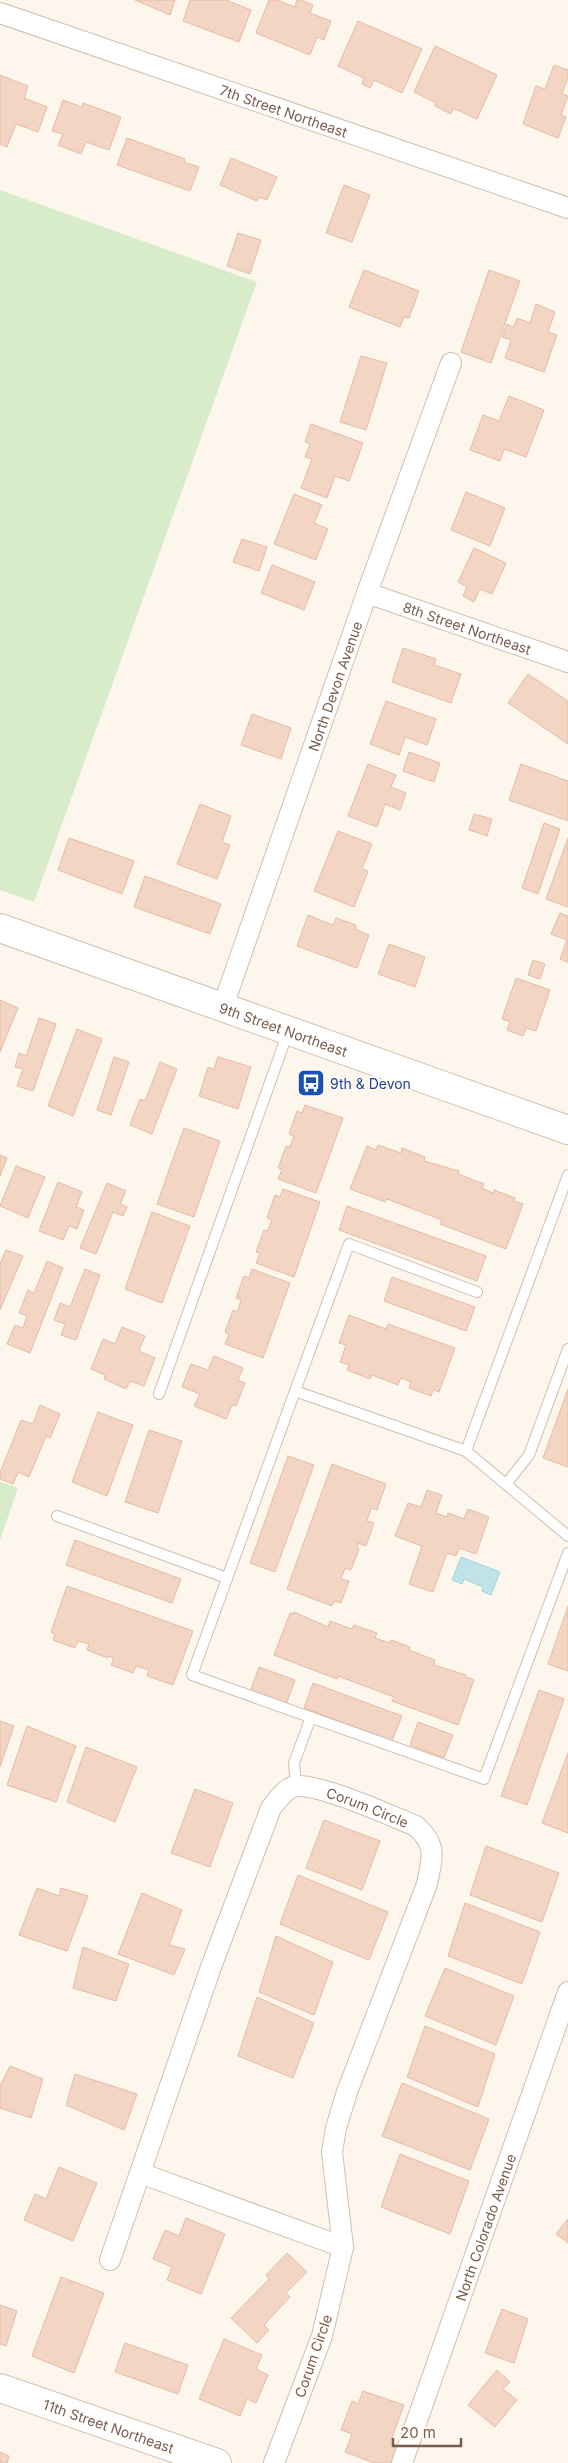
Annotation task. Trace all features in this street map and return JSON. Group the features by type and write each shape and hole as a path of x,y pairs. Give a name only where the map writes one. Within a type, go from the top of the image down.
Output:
{"main road":[{"name":"9th Street Northeast","path":"0,928 222,1009 568,1130"},
{"name":"11th Street Northeast","path":"0,2388 213,2462"}],"street":[{"name":"7th Street Northeast","path":"0,14 568,208"},
{"name":"North Devon Avenue","path":"222,1009 367,593 451,363"},
{"name":"8th Street Northeast","path":"367,593 568,662"},
{"path":"110,2260 211,1966 264,1823 271,1808 286,1790 296,1786"},
{"name":"Corum Circle","path":"274,2463 322,2336 343,2247 332,2152 336,2128 347,2092 427,1884 433,1853 427,1836 416,1826 322,1790 296,1786"},
{"name":"North Colorado Avenue","path":"402,2463 568,1992"},
{"path":"140,2173 343,2247"}],"lane":[{"path":"158,1394 288,1032"},
{"path":"466,1451 568,1176"},
{"path":"477,1292 349,1244 192,1675 484,1779 568,1553"},
{"path":"506,1484 529,1455 568,1349"},
{"path":"294,1391 466,1451 568,1536"},
{"path":"57,1516 227,1578"},
{"path":"296,1786 294,1763 311,1717"}],"green space":[{"path":"0,190 257,282 34,902 0,890"},
{"path":"0,1482 18,1488 0,1540"}],"water":[{"path":"461,1557 500,1572 491,1595 482,1591 483,1587 464,1579 462,1584 452,1580"}],"building":[{"path":"135,0 175,0 170,15"},
{"path":"190,0 226,0 251,10 239,42 183,21"},
{"path":"269,0 277,0 295,7 297,0 301,0 313,5 310,13 331,21 324,40 317,37 310,55 256,33"},
{"path":"358,21 422,49 402,93 374,80 370,88 362,84 364,78 338,66"},
{"path":"435,46 497,75 477,119 453,108 451,114 435,106 436,103 414,92"},
{"path":"554,65 568,70 568,78 562,94 568,96 561,115 566,117 558,138 523,124 536,86 545,89"},
{"path":"0,75 28,86 24,98 47,107 38,132 16,124 7,147 0,144"},
{"path":"63,100 82,107 83,103 121,117 109,150 86,142 81,154 58,145 63,134 52,131"},
{"path":"127,138 185,159 184,162 199,167 190,191 117,165"},
{"path":"231,158 277,177 267,200 259,197 257,201 220,185"},
{"path":"344,185 370,195 352,242 326,233"},
{"path":"238,233 261,240 250,274 227,266"},
{"path":"364,270 419,291 409,318 404,317 400,327 349,307"},
{"path":"489,270 520,281 491,363 461,352"},
{"path":"536,304 555,312 548,332 557,335 544,372 505,358 511,340 502,337 507,324 514,327 517,318 530,323"},
{"path":"361,356 387,363 366,430 340,422"},
{"path":"509,396 544,410 526,457 504,449 500,461 470,450 483,415 499,421"},
{"path":"311,424 363,443 349,481 335,476 327,498 301,488 312,459 305,457 310,444 305,442"},
{"path":"466,492 505,508 490,546 451,530"},
{"path":"294,494 322,505 314,523 328,529 316,560 274,544"},
{"path":"242,539 267,547 259,571 233,562"},
{"path":"474,548 506,563 492,594 480,589 474,602 463,596 467,587 458,582"},
{"path":"272,565 315,582 304,610 261,593"},
{"path":"403,648 436,659 434,665 461,674 451,703 392,682"},
{"path":"528,674 568,701 568,744 508,703"},
{"path":"386,701 436,719 427,745 405,737 399,755 370,744"},
{"path":"252,714 291,728 281,759 241,745"},
{"path":"409,752 440,763 434,782 403,771"},
{"path":"368,764 396,775 391,787 406,793 400,810 385,804 377,827 348,816"},
{"path":"521,764 568,781 568,821 509,800"},
{"path":"200,804 231,816 222,842 230,845 217,879 177,864"},
{"path":"474,814 492,819 487,836 469,830"},
{"path":"544,823 560,829 538,894 522,888"},
{"path":"338,831 372,844 362,869 368,871 354,907 314,891"},
{"path":"69,838 134,861 122,894 58,870"},
{"path":"568,838 568,907 546,899"},
{"path":"145,876 221,904 210,934 134,907"},
{"path":"560,913 568,916 568,962 560,959 567,940 551,934"},
{"path":"308,915 333,925 336,918 356,925 355,929 369,935 357,968 297,946"},
{"path":"389,944 425,957 415,987 378,974"},
{"path":"533,960 545,964 540,979 528,975"},
{"path":"516,978 550,990 536,1031 526,1028 523,1036 507,1030 510,1022 502,1019"},
{"path":"0,1000 18,1008 0,1052"},
{"path":"39,1018 56,1024 33,1091 17,1086 23,1069 15,1067 19,1053 26,1056"},
{"path":"77,1029 102,1039 73,1116 48,1106"},
{"path":"114,1057 129,1062 111,1115 97,1110"},
{"path":"218,1057 251,1067 238,1109 199,1096 208,1067 214,1069"},
{"path":"160,1062 177,1069 152,1134 130,1125 140,1099 145,1101"},
{"path":"305,1105 343,1118 316,1193 278,1179 282,1169 278,1168 286,1146 290,1147 294,1136 289,1134 297,1111 302,1113"},
{"path":"184,1128 220,1141 194,1217 157,1204"},
{"path":"378,1145 401,1153 402,1148 425,1157 424,1161 459,1171 458,1174 484,1184 482,1188 493,1193 494,1190 515,1198 514,1201 523,1204 506,1249 440,1224 442,1220 387,1199 385,1202 350,1189 367,1146 376,1150"},
{"path":"0,1155 7,1158 0,1176"},
{"path":"16,1166 45,1177 28,1218 0,1206"},
{"path":"58,1182 82,1192 76,1207 84,1210 77,1229 69,1226 63,1240 39,1231"},
{"path":"107,1183 126,1191 120,1204 127,1207 123,1216 113,1212 96,1254 80,1248"},
{"path":"283,1189 320,1202 294,1277 256,1263 260,1253 256,1252 264,1230 267,1231 272,1220 267,1218 275,1195 280,1197"},
{"path":"347,1206 486,1256 477,1281 339,1230"},
{"path":"152,1212 190,1226 162,1303 125,1289"},
{"path":"6,1250 23,1256 0,1310 0,1264"},
{"path":"47,1261 63,1268 30,1353 7,1344 15,1325 23,1328 27,1316 19,1313 28,1290 34,1293"},
{"path":"85,1269 100,1275 76,1340 61,1335 65,1324 54,1320 60,1303 70,1307"},
{"path":"252,1269 290,1283 263,1358 225,1344 229,1334 225,1332 233,1310 237,1312 241,1300 236,1298 244,1276 249,1278"},
{"path":"392,1277 475,1307 466,1331 384,1301"},
{"path":"349,1315 386,1329 388,1324 455,1348 439,1392 433,1390 431,1396 409,1388 411,1382 401,1378 398,1385 372,1375 370,1379 347,1370 349,1365 340,1362 346,1345 339,1343"},
{"path":"122,1327 145,1336 139,1351 155,1358 144,1386 130,1381 126,1389 104,1379 105,1375 91,1369 103,1339 115,1344"},
{"path":"214,1356 243,1368 238,1380 245,1383 236,1406 232,1405 226,1419 194,1406 200,1394 182,1387 191,1364 208,1370"},
{"path":"568,1389 568,1467 543,1458"},
{"path":"40,1405 60,1414 50,1438 46,1436 29,1477 18,1472 13,1484 0,1479 0,1473 21,1420 33,1424"},
{"path":"98,1412 133,1425 107,1496 72,1482"},
{"path":"149,1430 182,1441 158,1513 125,1502"},
{"path":"288,1456 314,1465 275,1572 250,1563"},
{"path":"332,1464 386,1484 377,1510 371,1508 367,1521 374,1523 366,1546 358,1543 357,1548 359,1549 351,1570 345,1568 341,1579 349,1581 341,1603 334,1601 332,1606 287,1589"},
{"path":"427,1490 442,1495 436,1513 447,1517 448,1513 464,1519 468,1509 489,1517 476,1554 459,1548 456,1556 447,1553 433,1592 409,1584 422,1546 395,1536 408,1503 421,1507"},
{"path":"75,1540 181,1579 172,1603 66,1565"},
{"path":"67,1586 193,1631 173,1685 147,1676 149,1670 136,1666 133,1673 111,1665 114,1658 109,1656 108,1658 87,1650 89,1644 78,1641 75,1648 53,1640 55,1634 51,1632"},
{"path":"568,1606 568,1671 548,1664"},
{"path":"294,1612 328,1627 330,1621 352,1629 354,1625 377,1633 375,1638 390,1643 391,1640 410,1647 409,1650 435,1660 434,1665 466,1675 466,1677 474,1680 458,1725 392,1701 394,1697 338,1676 337,1679 274,1655 290,1613 293,1614"},
{"path":"259,1667 295,1680 286,1705 250,1692"},
{"path":"313,1683 402,1716 392,1741 304,1708"},
{"path":"539,1690 564,1699 527,1805 501,1796"},
{"path":"0,1721 14,1726 0,1767"},
{"path":"418,1722 453,1735 444,1758 410,1745"},
{"path":"27,1726 76,1746 56,1802 7,1785"},
{"path":"86,1747 137,1767 115,1822 67,1802"},
{"path":"568,1753 568,1833 542,1823"},
{"path":"195,1789 233,1803 210,1867 171,1853"},
{"path":"324,1820 380,1841 362,1890 306,1868"},
{"path":"486,1846 559,1873 542,1922 470,1895"},
{"path":"298,1875 388,1912 369,1960 280,1924"},
{"path":"37,1888 59,1896 61,1888 88,1896 67,1951 19,1935"},
{"path":"142,1893 182,1910 169,1945 185,1949 174,1975 118,1954"},
{"path":"465,1903 540,1932 522,1984 448,1956"},
{"path":"276,1936 333,1962 314,2015 259,1992"},
{"path":"83,1947 129,1964 116,2001 73,1988"},
{"path":"445,1968 514,1996 496,2045 425,2016"},
{"path":"257,1997 314,2023 293,2078 238,2056"},
{"path":"425,2026 495,2054 478,2107 407,2077"},
{"path":"10,2066 43,2079 31,2118 0,2108 0,2086"},
{"path":"75,2074 137,2094 124,2130 66,2105"},
{"path":"402,2083 489,2119 470,2170 382,2136"},
{"path":"400,2154 469,2181 450,2234 381,2207"},
{"path":"59,2167 97,2183 73,2241 24,2220 35,2194 46,2199"},
{"path":"186,2218 225,2234 201,2294 167,2280 172,2267 153,2259 165,2230 179,2236"},
{"path":"568,2219 568,2243 556,2234"},
{"path":"287,2253 307,2272 286,2293 290,2297 264,2325 269,2330 257,2343 231,2318 269,2279 266,2275"},
{"path":"61,2277 104,2293 74,2373 32,2356"},
{"path":"0,2305 17,2311 6,2346 0,2344"},
{"path":"502,2309 528,2319 514,2363 485,2353"},
{"path":"224,2339 262,2355 256,2369 268,2375 256,2403 247,2399 240,2416 199,2399"},
{"path":"125,2343 188,2365 178,2394 115,2372"},
{"path":"497,2370 510,2382 503,2389 517,2400 495,2427 468,2405"},
{"path":"363,2391 404,2405 390,2443 399,2446 393,2463 374,2463 345,2452 352,2434 341,2430 352,2401 358,2404"},
{"path":"0,2452 9,2456 7,2463 0,2463"}],"place":[{"name":"9th & Devon","path":"311,1083"}]}
